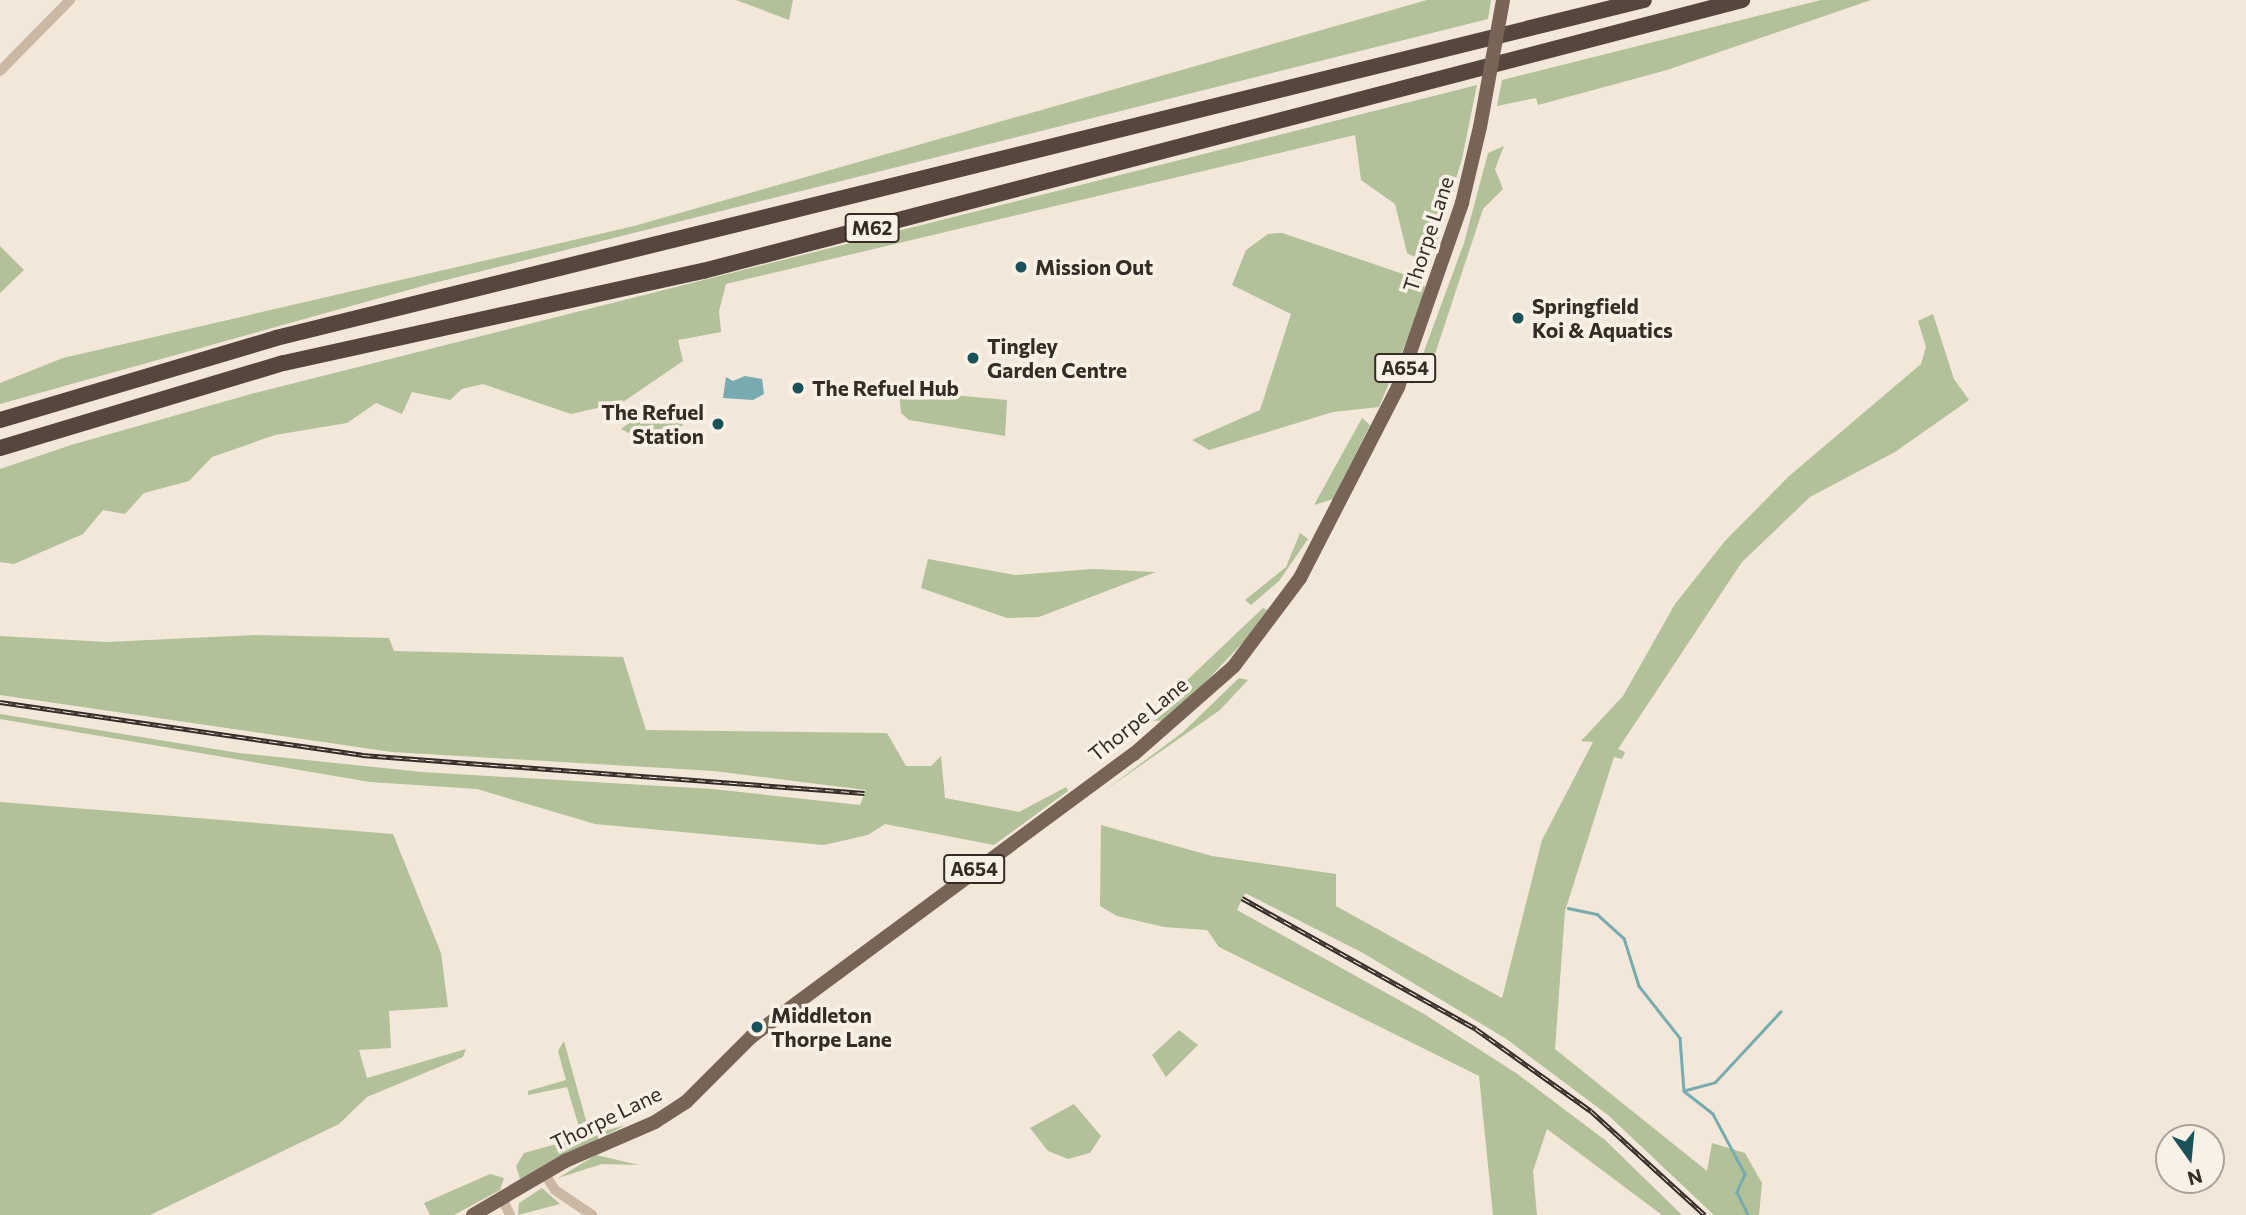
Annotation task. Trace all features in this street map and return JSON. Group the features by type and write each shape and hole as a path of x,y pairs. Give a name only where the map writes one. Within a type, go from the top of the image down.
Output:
{"highway":[{"name":"M62","path":"0,420 276,338 1644,0"},
{"name":"M62","path":"0,448 284,363 703,271 1742,0"}],"main road":[{"name":"Thorpe Lane","path":"473,1215 544,1173 655,1122 685,1102 751,1037 1142,747 1234,666 1300,578 1398,387 1462,203 1503,0"}],"street":[{"path":"0,71 70,0"},
{"path":"544,1173 555,1190 592,1215"},
{"path":"502,1198 510,1215"}],"green space":[{"path":"736,0 793,0 789,20"},
{"path":"1427,0 1491,0 1488,19 430,284 0,404 0,383 63,358 634,226"},
{"path":"1821,0 1871,0 1667,70 1538,105 1536,98 1497,106 1502,80"},
{"path":"1477,85 1462,159 1430,265 1407,253 1395,204 1361,180 1355,135 726,284 719,311 721,332 678,340 683,361 623,402 571,414 483,384 462,389 450,400 412,392 402,414 376,403 347,423 275,435 212,457 189,481 144,493 125,514 103,510 83,534 14,564 0,562 0,469 71,445 251,394"},
{"path":"1504,146 1495,169 1503,189 1483,209 1428,375 1412,384 1464,243 1488,153"},
{"path":"1282,233 1418,279 1425,287 1422,304 1379,407 1333,412 1209,450 1192,440 1260,410 1291,314 1232,285 1246,250 1268,234"},
{"path":"0,246 24,270 0,293"},
{"path":"1933,314 1954,379 1969,400 1895,452 1810,497 1742,562 1618,749 1625,752 1622,759 1614,757 1565,911 1555,1049 1707,1171 1712,1143 1745,1153 1762,1183 1759,1215 1714,1215 1608,1115 1505,1038 1363,953 1245,893 1237,910 1424,1014 1516,1073 1605,1140 1682,1215 1662,1215 1547,1129 1533,1171 1537,1215 1493,1215 1479,1076 1219,947 1207,930 1164,927 1117,916 1100,906 1101,825 1212,856 1336,874 1336,906 1502,998 1542,840 1593,742 1581,741 1623,696 1675,604 1725,541 1788,477 1921,364 1926,347 1918,321"},
{"path":"899,390 1007,400 1005,436 909,420 901,413"},
{"path":"653,405 676,410 683,426 629,433 621,429"},
{"path":"1362,418 1370,425 1333,499 1314,505"},
{"path":"1300,533 1308,539 1279,581 1251,605 1245,600 1286,567"},
{"path":"928,559 1015,575 1092,569 1156,572 1039,617 1007,618 921,588"},
{"path":"1263,608 1267,610 1247,638 1199,689 1163,721 1145,720"},
{"path":"255,635 389,638 394,651 623,657 646,730 887,733 906,766 931,766 941,756 945,798 1019,812 1066,787 1068,791 994,845 885,824 868,835 824,845 595,824 477,789 370,782 0,719 0,714 239,753 422,772 712,789 860,805 866,790 714,771 392,752 0,695 0,636 107,642"},
{"path":"1239,678 1248,680 1220,710 1104,791 1183,732"},
{"path":"0,802 393,834 441,953 448,1007 389,1011 391,1048 359,1050 367,1078 466,1049 463,1057 367,1097 339,1124 150,1215 0,1215"},
{"path":"1179,1030 1198,1045 1166,1077 1152,1055"},
{"path":"564,1041 590,1135 626,1125 520,1179 516,1166 524,1153 582,1137 567,1087 528,1095 528,1091 566,1080 558,1051"},
{"path":"1074,1104 1101,1136 1090,1153 1068,1159 1048,1151 1030,1128"},
{"path":"596,1155 639,1165 602,1164 558,1178"},
{"path":"490,1174 504,1178 500,1190 454,1215 430,1215 424,1203"},
{"path":"542,1188 560,1204 518,1215 519,1203"}],"water":[{"path":"745,376 762,379 764,394 753,400 723,398 726,377 733,381"}],"waterway":[{"path":"1568,908 1597,914 1624,938 1639,986 1680,1038 1684,1091 1713,1114 1745,1174 1737,1192 1748,1215"},
{"path":"1686,1090 1715,1082 1780,1012"}],"railway":[{"path":"0,702 362,755 865,793"},
{"path":"1242,898 1476,1029 1591,1111 1705,1215"}],"place":[{"name":"Mission Out","path":"1021,267"},
{"name":"Springfield Koi & Aquatics","path":"1518,318"},
{"name":"Tingley Garden Centre","path":"973,358"},
{"name":"The Refuel Hub","path":"798,388"},
{"name":"The Refuel Station","path":"718,424"},
{"name":"Middleton Thorpe Lane","path":"757,1027"}]}
